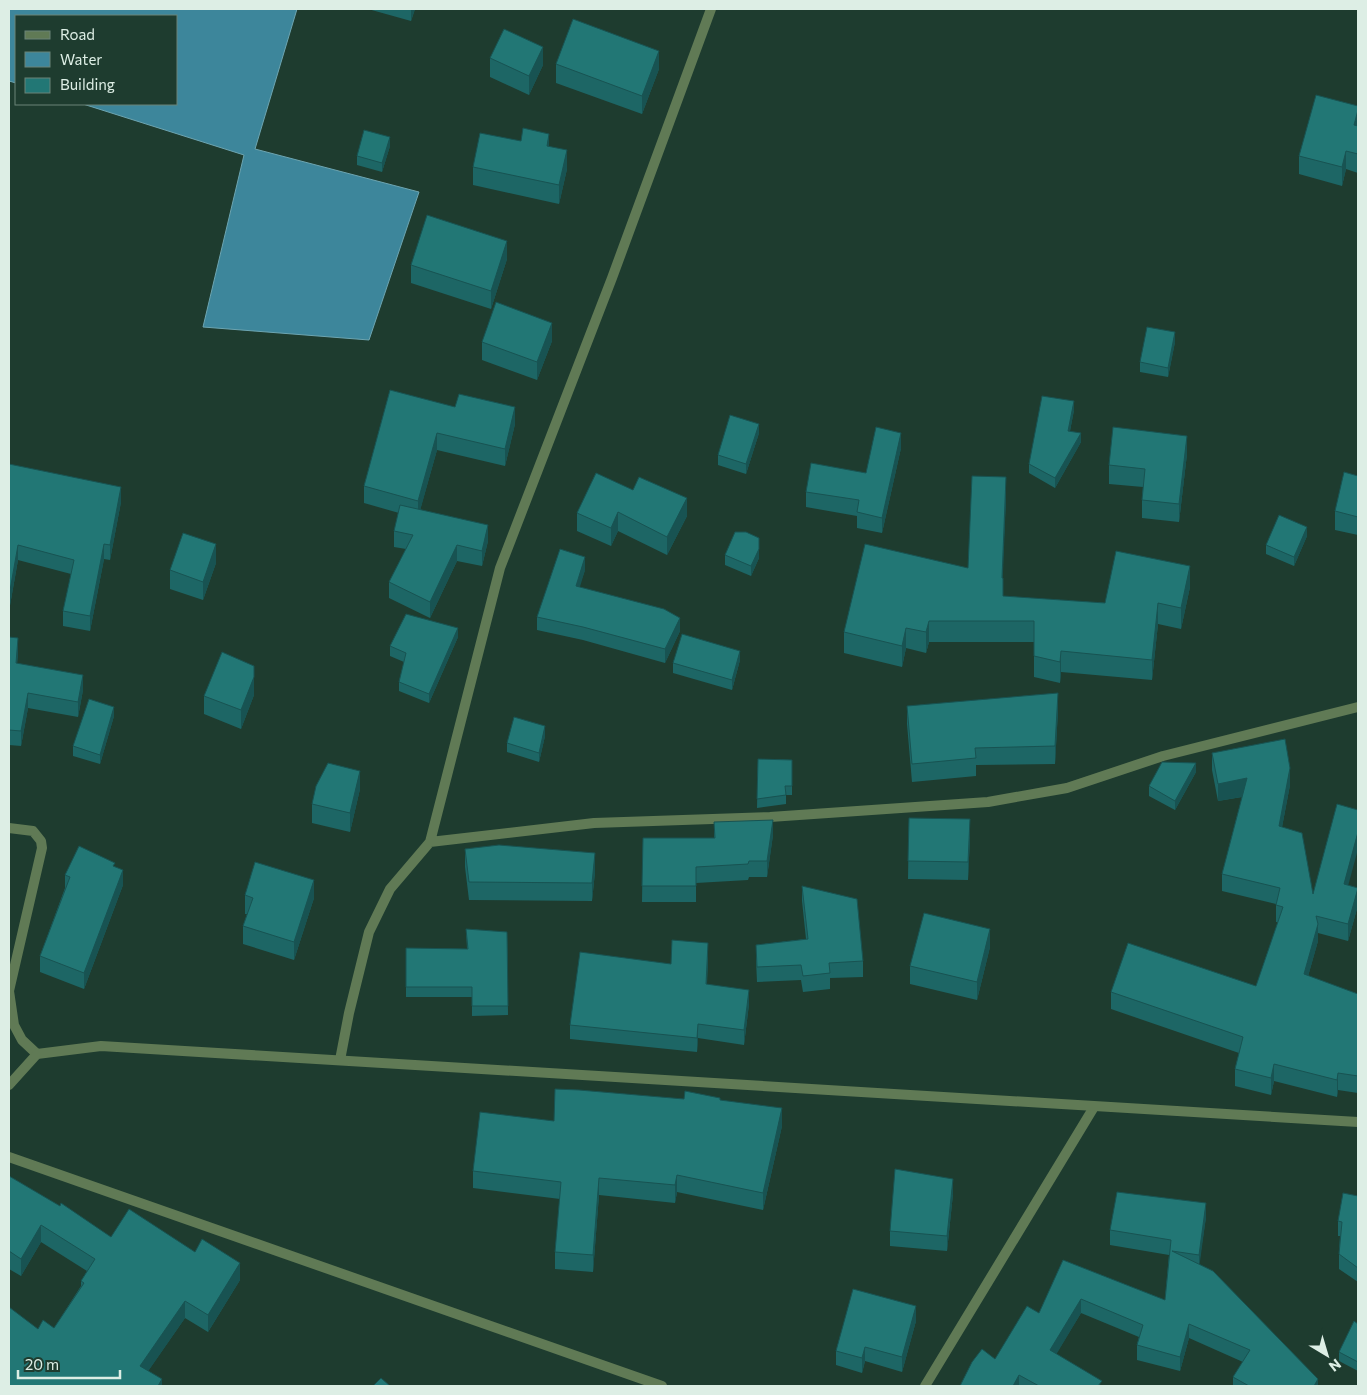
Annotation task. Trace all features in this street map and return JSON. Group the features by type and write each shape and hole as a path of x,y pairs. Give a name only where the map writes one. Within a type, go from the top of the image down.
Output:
{"street":[{"path":"340,1060 369,932 390,889 430,842 500,568 612,278 711,9"},
{"path":"430,842 594,823 770,817 988,802 1067,788 1163,756 1358,707"},
{"path":"9,828 34,831 41,840 42,848 9,991 14,1025 22,1040 37,1054"},
{"path":"9,1085 37,1054 102,1046 1358,1122"},
{"path":"926,1386 1094,1107"},
{"path":"9,1158 662,1386"}],"water":[{"path":"9,9 297,9 255,149 419,192 369,340 203,327 244,155 86,105 178,105 178,15 15,15 15,83 9,81"}],"building":[{"path":"573,19 659,51 642,96 556,64"},
{"path":"504,29 543,47 529,76 490,58"},
{"path":"1316,95 1358,106 1354,125 1358,126 1358,154 1346,151 1342,167 1299,156"},
{"path":"523,128 549,134 547,146 567,150 559,185 473,167 480,133 521,141"},
{"path":"364,130 390,137 382,163 357,156"},
{"path":"427,215 507,241 491,291 411,265"},
{"path":"496,302 552,323 537,362 482,342"},
{"path":"1147,327 1175,332 1168,368 1140,362"},
{"path":"390,390 455,407 459,394 515,407 505,449 437,433 418,501 364,486"},
{"path":"1042,396 1074,401 1068,431 1081,433 1055,478 1029,464"},
{"path":"730,415 759,424 746,464 718,455"},
{"path":"876,427 901,433 882,518 857,512 859,500 806,492 811,463 866,473"},
{"path":"1113,427 1187,436 1179,504 1142,500 1145,469 1109,465"},
{"path":"9,464 121,487 110,545 104,544 90,616 63,611 74,560 18,545 9,596"},
{"path":"1344,472 1358,476 1358,517 1335,511"},
{"path":"596,473 633,490 639,477 687,498 667,537 618,512 611,528 577,513"},
{"path":"972,476 1006,477 1003,596 1105,603 1116,551 1190,566 1181,608 1158,603 1152,660 1061,651 1060,662 1034,656 1034,621 929,621 926,632 906,628 902,646 844,632 865,544 968,568"},
{"path":"400,505 488,525 482,551 457,545 430,602 389,582 413,535 394,531"},
{"path":"1279,515 1307,527 1294,557 1266,545"},
{"path":"735,532 746,532 759,538 759,549 751,566 725,555"},
{"path":"183,533 216,544 203,582 170,570"},
{"path":"560,549 585,557 576,586 664,609 680,618 665,649 537,617"},
{"path":"406,614 458,628 429,694 399,682 406,653 390,646"},
{"path":"682,634 740,651 732,680 673,663"},
{"path":"9,637 18,638 16,663 83,675 78,702 28,693 21,731 9,730"},
{"path":"222,652 254,666 254,677 241,710 204,696"},
{"path":"1058,693 1055,746 975,748 976,758 912,764 907,706"},
{"path":"89,699 114,707 100,755 73,746"},
{"path":"514,717 545,726 539,753 507,743"},
{"path":"1285,739 1290,768 1279,826 1302,833 1313,894 1337,804 1358,810 1358,832 1344,884 1358,888 1348,924 1316,916 1318,924 1304,974 1358,994 1358,1076 1338,1073 1337,1080 1274,1064 1271,1078 1235,1069 1243,1037 1111,992 1128,943 1256,986 1283,907 1276,905 1280,888 1222,874 1247,778 1218,784 1212,753"},
{"path":"758,759 792,760 792,786 785,786 786,795 757,799"},
{"path":"1162,762 1196,763 1175,801 1149,786"},
{"path":"328,763 360,771 350,813 312,804 316,786"},
{"path":"909,818 970,819 968,862 908,861"},
{"path":"773,820 767,861 749,861 748,864 696,867 696,886 642,886 643,838 715,838 714,822"},
{"path":"499,845 595,853 592,883 469,882 465,849"},
{"path":"79,846 115,863 113,866 123,870 84,973 40,956 70,877 65,875"},
{"path":"255,862 314,880 294,942 243,926 253,898 245,895"},
{"path":"802,886 857,899 863,961 829,963 830,973 803,976 801,965 757,967 756,945 808,939"},
{"path":"924,913 990,929 977,982 910,966"},
{"path":"466,929 507,932 508,1006 472,1006 472,987 406,987 406,948 468,949"},
{"path":"672,940 708,943 706,984 749,990 744,1030 698,1024 697,1038 570,1025 580,952 671,964"},
{"path":"555,1089 684,1099 685,1091 720,1098 720,1100 782,1108 763,1193 677,1175 675,1185 599,1178 593,1255 555,1252 561,1182 473,1171 480,1112 554,1121"},
{"path":"895,1169 953,1179 947,1236 890,1231"},
{"path":"9,1176 60,1206 61,1203 111,1237 129,1209 195,1252 202,1239 240,1263 208,1315 185,1301 140,1366 162,1379 158,1386 9,1386 9,1307 38,1329 43,1320 54,1328 84,1283 81,1281 95,1259 41,1225 21,1259 9,1251"},
{"path":"1117,1192 1206,1203 1199,1255 1172,1251 1213,1271 1318,1379 1314,1386 1249,1386 1233,1377 1250,1350 1189,1324 1180,1357 1137,1345 1143,1325 1081,1299 1050,1350 1102,1381 1098,1386 1039,1386 1019,1375 1013,1386 960,1386 972,1362 982,1349 995,1359 1027,1306 1039,1313 1063,1260 1165,1300 1171,1240 1110,1230"},
{"path":"1343,1193 1358,1196 1358,1268 1339,1254 1342,1222 1338,1221"},
{"path":"853,1289 916,1306 902,1357 865,1347 862,1358 836,1351"},
{"path":"1354,1321 1358,1324 1358,1362 1339,1352"},
{"path":"381,1378 390,1386 373,1386"}]}
